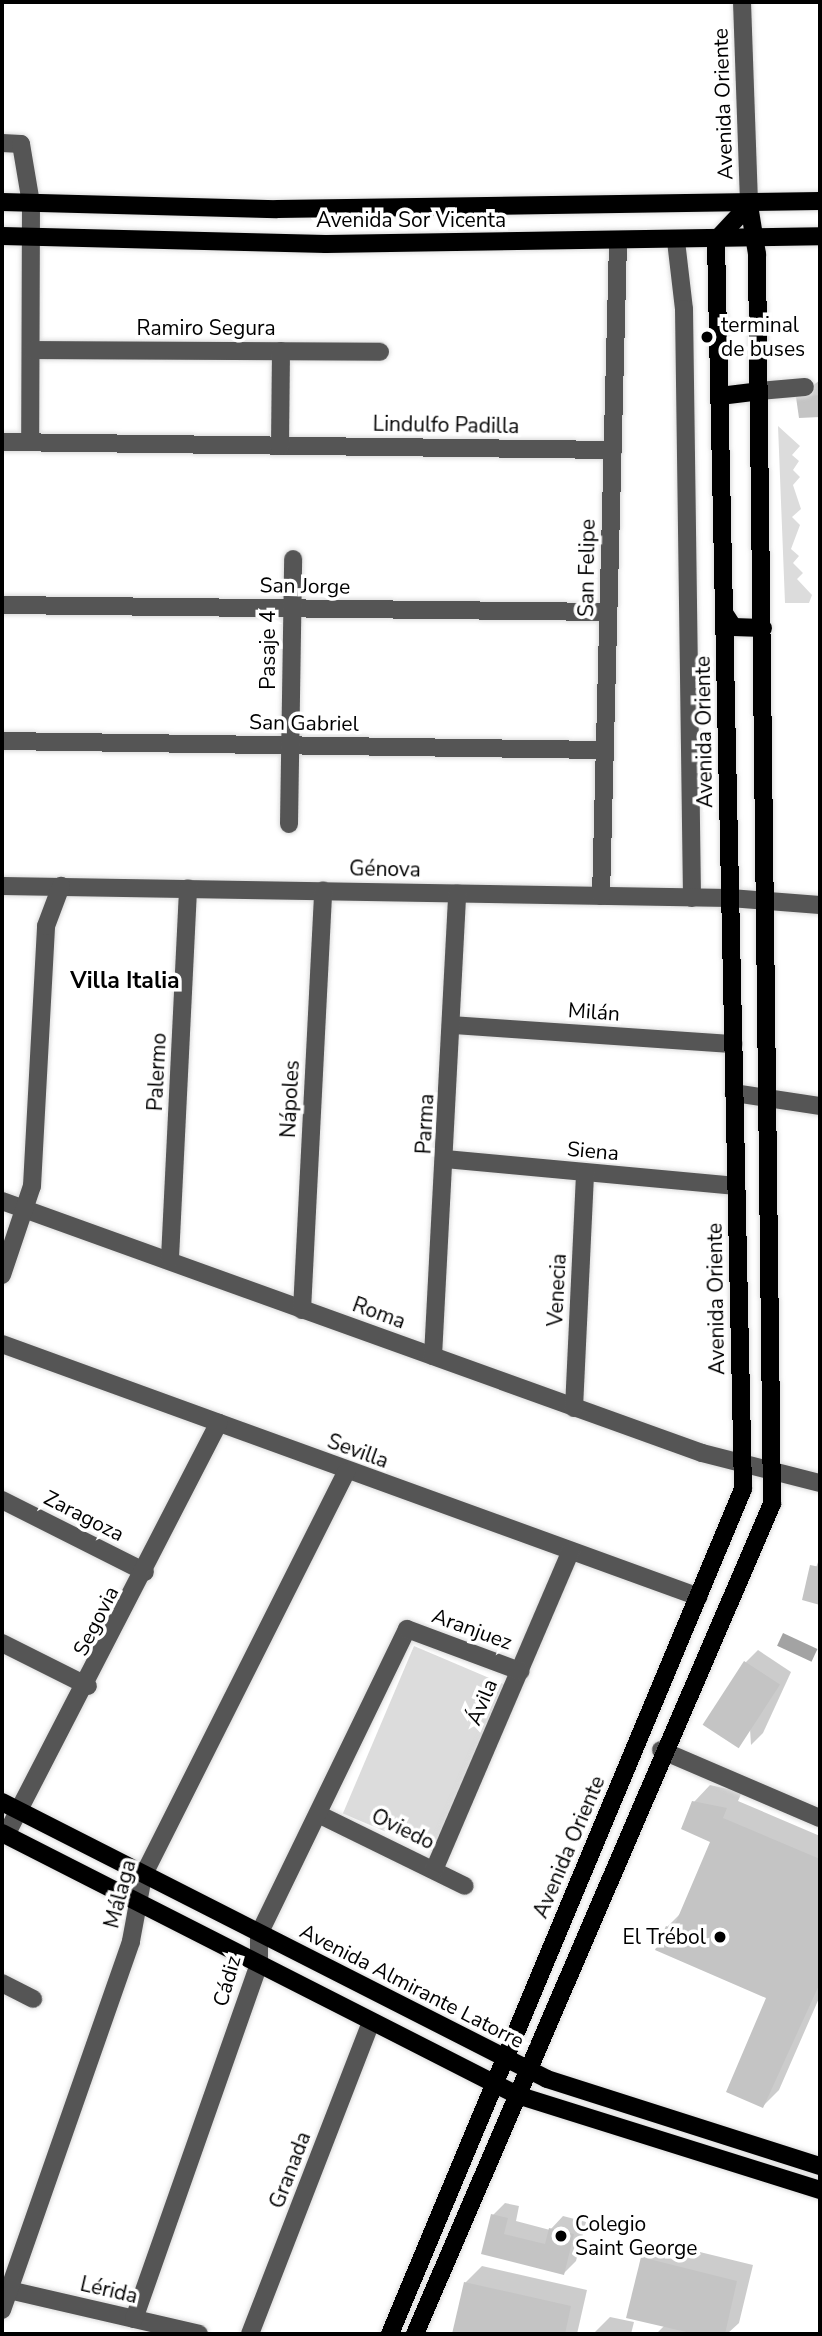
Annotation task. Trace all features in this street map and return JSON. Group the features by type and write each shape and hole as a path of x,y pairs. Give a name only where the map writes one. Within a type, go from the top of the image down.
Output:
{"main road":[{"name":"Avenida Sor Vicenta","path":"2,202 277,209 749,205 820,201"},
{"name":"Avenida Oriente","path":"415,2334 661,1750 766,1522 776,1473 757,240 749,205"},
{"name":"Avenida Oriente","path":"390,2334 493,2084 740,1504 742,1466 716,240 749,205"},
{"name":"Avenida Sor Vicenta","path":"2,236 618,242 757,240 820,236"},
{"path":"720,396 759,391"},
{"path":"724,613 733,627 763,628"},
{"name":"Avenida Almirante Latorre","path":"2,1802 527,2070 820,2166"},
{"path":"4,1834 517,2095 820,2190"}],"street":[{"name":"Avenida Oriente","path":"742,2 749,205"},
{"path":"2,143 21,144 31,203 30,442"},
{"name":"Avenida Oriente","path":"676,241 684,309 692,898"},
{"name":"San Felipe","path":"601,896 618,242"},
{"name":"Ramiro Segura","path":"32,350 380,352"},
{"path":"280,446 281,351"},
{"path":"759,391 805,387"},
{"name":"Lindulfo Padilla","path":"2,442 612,450"},
{"name":"Pasaje 4","path":"289,824 290,609 293,559"},
{"name":"San Jorge","path":"2,605 608,612"},
{"name":"San Gabriel","path":"2,741 605,750"},
{"name":"Génova","path":"2,886 730,898 820,905"},
{"path":"2,1275 26,1210 38,1135 46,926 61,886"},
{"name":"Palermo","path":"170,1258 188,888"},
{"name":"Nápoles","path":"302,1310 323,891"},
{"name":"Parma","path":"433,1356 446,1159 457,894"},
{"name":"Milán","path":"452,1025 733,1044"},
{"path":"734,1093 820,1106"},
{"name":"Siena","path":"446,1159 736,1186"},
{"name":"Venecia","path":"574,1408 585,1174"},
{"name":"Roma","path":"2,1201 170,1258 302,1310 742,1466 820,1483"},
{"name":"Sevilla","path":"2,1344 346,1472 699,1597"},
{"name":"Segovia","path":"4,1834 20,1811 88,1686 219,1423"},
{"name":"Málaga","path":"2,2310 131,1941 143,1876 346,1472"},
{"name":"Zaragoza","path":"2,1500 145,1572"},
{"name":"Ávila","path":"434,1870 570,1552"},
{"name":"Aranjuez","path":"407,1629 520,1671"},
{"name":"Cádiz","path":"134,2319 259,1964 258,1934 320,1815 407,1629"},
{"path":"2,1643 88,1686"},
{"path":"661,1750 820,1818"},
{"name":"Oviedo","path":"320,1815 465,1886"},
{"path":"2,1983 33,1998"},
{"name":"Granada","path":"250,2334 371,2022"},
{"name":"Lérida","path":"9,2290 199,2334"}],"shaded area":[{"path":"778,426 800,446 792,455 799,461 793,470 800,477 793,485 801,509 792,517 800,525 791,549 799,556 793,563 803,573 797,579 812,595 809,603 785,603"},
{"path":"783,1633 817,1649 812,1662 777,1646"},
{"path":"414,1646 505,1685 434,1852 343,1814"}],"building":[{"path":"820,395 820,417 799,418 796,397"},
{"path":"810,1565 820,1567 820,1605 802,1600"},
{"path":"744,1661 780,1684 739,1748 703,1725"},
{"path":"692,1801 727,1808 723,1818 820,1859 820,1983 763,2108 726,2092 766,1998 655,1950 666,1926 673,1929 710,1842 681,1829"},
{"path":"491,2214 508,2218 504,2234 545,2244 549,2228 574,2234 564,2275 481,2254"},
{"path":"641,2257 737,2281 725,2334 695,2334 626,2318"},
{"path":"464,2282 571,2306 565,2334 452,2334"}],"place":[{"name":"terminal de buses","path":"707,337"},
{"name":"El Trébol","path":"720,1937"},
{"name":"Colegio Saint George","path":"561,2236"}],"district":[{"name":"Villa Italia","path":"125,981"}]}
